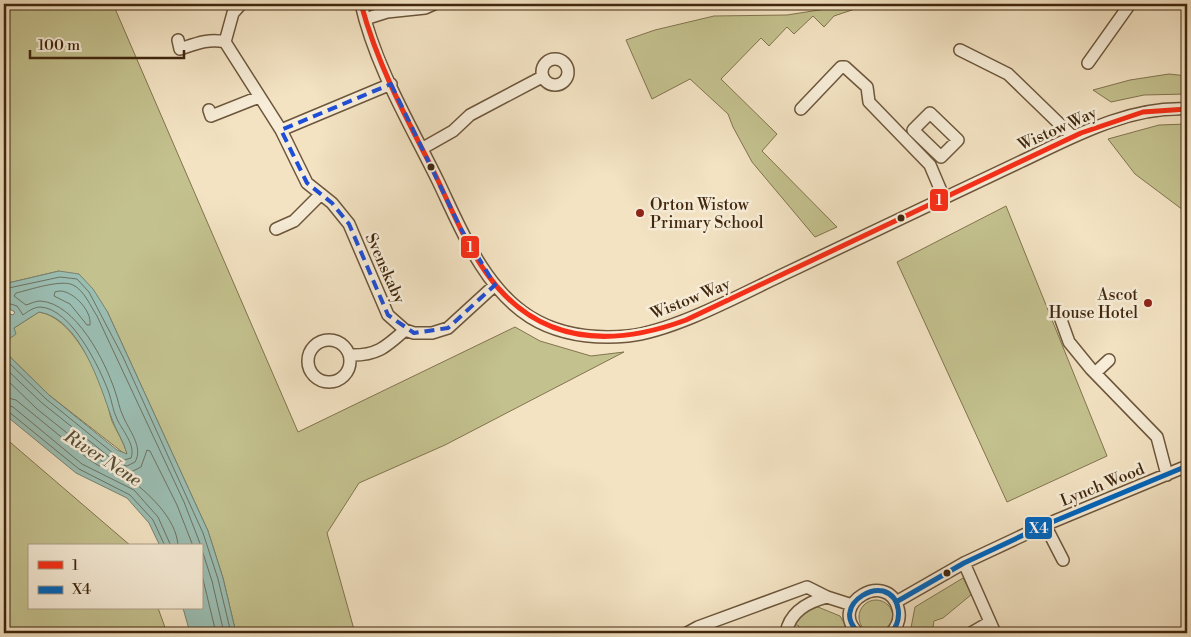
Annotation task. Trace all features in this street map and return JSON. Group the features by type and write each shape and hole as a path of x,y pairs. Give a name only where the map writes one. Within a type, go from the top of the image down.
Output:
{"street":[{"path":"180,48 203,41 216,40 225,42 234,13 241,4"},
{"name":"Wistow Way","path":"361,4 364,19 379,59 460,229 479,263 511,303 550,328 601,337 630,336 662,329 730,300 1073,137 1150,110 1168,108 1187,110"},
{"path":"364,19 387,12 425,8 434,4"},
{"path":"1088,63 1097,41 1130,4"},
{"name":"Svenskaby","path":"225,42 282,130 308,183 332,203 349,224 388,315 405,330"},
{"path":"960,50 1008,74 1073,137"},
{"path":"801,109 841,68 848,70 867,87 869,102 930,165 944,198"},
{"path":"423,148 453,131 470,115 542,77"},
{"path":"282,130 391,84"},
{"path":"211,116 259,97"},
{"path":"930,165 939,155"},
{"path":"276,229 294,221 321,194"},
{"path":"349,355 367,356 389,344 405,330 414,333 432,333 448,328 495,285"},
{"path":"1060,317 1069,342 1093,371 1157,437 1167,476"},
{"path":"1093,371 1109,360"},
{"name":"Lynch Wood","path":"896,602 964,563 1045,525 1167,476 1187,466"},
{"path":"1045,525 1063,560"},
{"path":"964,563 992,628 971,633"},
{"path":"690,633 698,627 807,587 827,597 852,605"},
{"path":"858,633 850,618 852,605 859,596 870,591 882,592 896,602 899,619 891,633"},
{"path":"786,633 788,623 802,607 827,597"}],"highlighted area":[{"path":"391,84 461,229 495,285 448,328 414,333 388,315 349,224 332,203 307,183 281,130"}],"shaded area":[{"path":"4,4 113,4 298,432 515,327 540,341 591,356 624,352 445,445 359,483 327,533 355,633 236,633 223,578 208,531 107,311 59,271 4,284"},
{"path":"851,5 855,9 834,16 824,27 813,16 794,34 787,27 769,46 761,38 721,79 777,134 762,151 837,227 815,237 752,162 728,114 690,79 652,99 626,40 655,30 714,16 787,15"},
{"path":"1169,74 1187,76 1187,94 1144,95 1111,102 1093,90 1130,80"},
{"path":"1187,124 1187,213 1135,174 1108,139 1159,125"},
{"path":"1006,206 1107,456 1007,502 897,262"},
{"path":"39,312 51,316 61,323 71,333 88,358 101,384 112,421 127,453 126,455 49,395 4,351 14,328"},
{"path":"4,437 129,544 28,544 28,610 159,610 167,633 4,633"},
{"path":"963,578 972,594 943,618 934,621 932,633 910,633 915,607"},
{"path":"876,600 883,601 888,605 892,610 892,624 888,629 883,633 876,634 869,633 864,629 860,624 859,617 860,610 864,605 869,601"},
{"path":"818,607 840,616 851,633 797,633 799,626 792,623 808,610"}],"water":[{"name":"River Nene","path":"59,271 79,274 93,289 107,311 208,531 223,578 236,633 190,633 184,610 202,610 202,544 159,544 149,523 127,498 76,473 4,414 4,351 49,395 117,450 127,454 86,355 66,326 53,317 39,312 14,328 16,334 9,339 4,350 4,312 13,315 15,312 4,306 4,284"}],"transit line":[{"name":"1","path":"361,4 383,68 464,236 479,262 507,298 529,315 552,327 577,334 603,336 630,335 686,320 1081,133 1143,112 1187,109"},
{"name":"X4","path":"896,602 964,563 1045,525 1187,466"},
{"name":"X4","path":"858,633 850,620 851,607 862,596 873,591 883,591 889,594 897,604 897,622 891,633"}],"place":[{"name":"Orton Wistow Primary School","path":"640,213"},
{"name":"Ascot House Hotel","path":"1148,303"}]}
